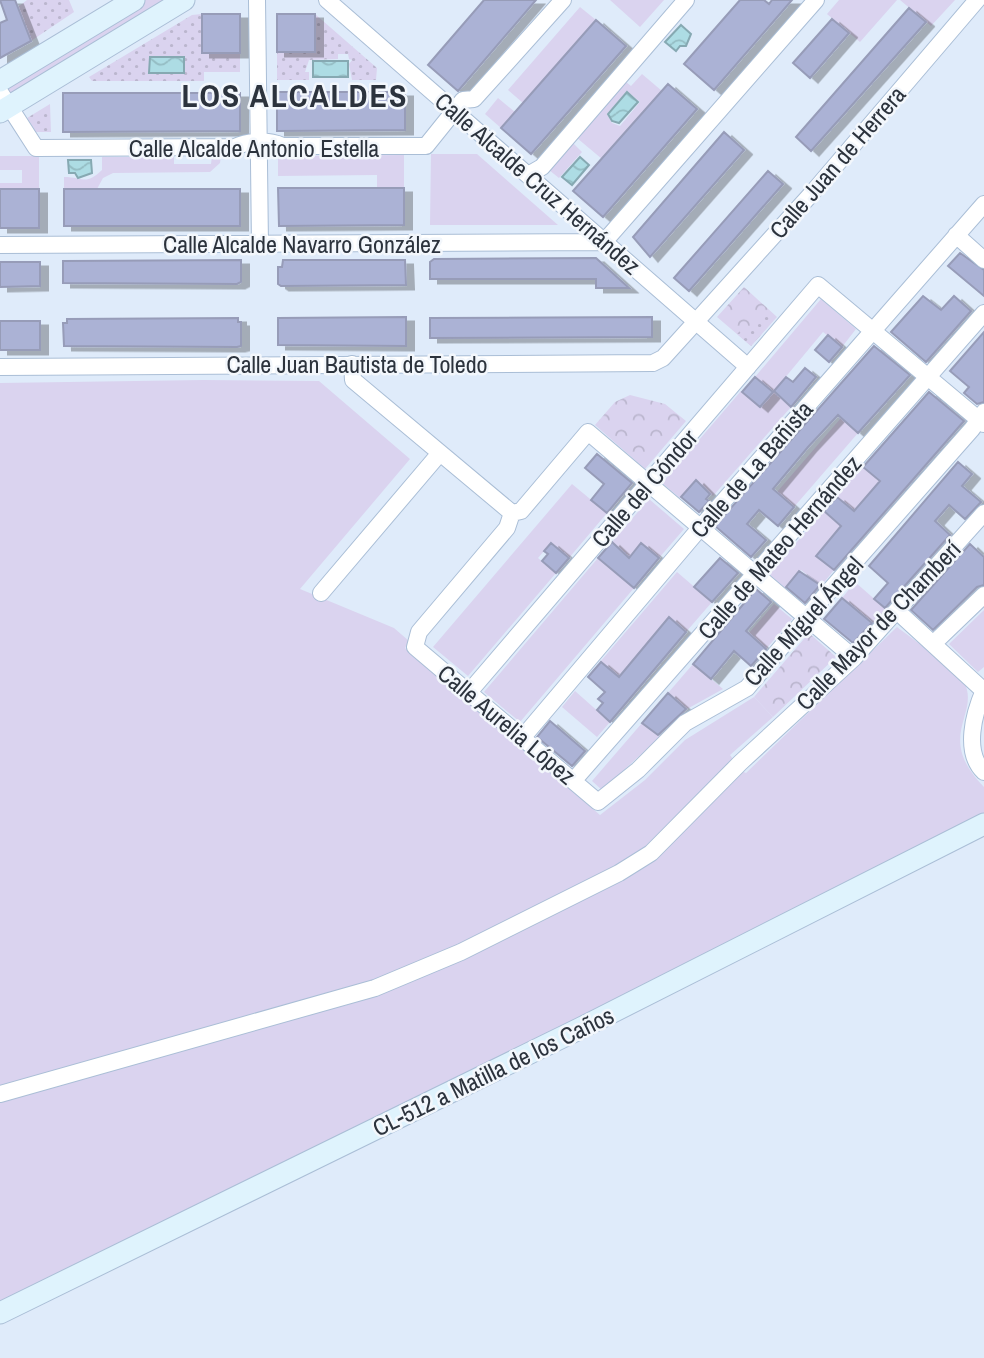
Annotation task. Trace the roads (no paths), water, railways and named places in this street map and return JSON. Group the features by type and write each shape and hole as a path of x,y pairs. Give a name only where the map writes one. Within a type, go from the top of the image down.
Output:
{"street":[{"path":"0,81 134,0"},
{"path":"3,103 184,0"},
{"path":"257,0 260,245"},
{"name":"Calle Alcalde Cruz Hernández","path":"327,0 748,367"},
{"path":"454,111 463,100 474,99 563,0"},
{"path":"528,175 542,167 687,0"},
{"path":"604,242 816,0"},
{"name":"Calle Juan de Herrera","path":"696,321 813,192 977,0"},
{"name":"Calle Alcalde Antonio Estella","path":"3,103 36,148 235,147 243,142 274,142 283,146 426,146 454,111"},
{"name":"Calle de La Bañista","path":"523,737 700,528 984,204"},
{"path":"956,235 984,260"},
{"name":"Calle Alcalde Navarro González","path":"0,245 604,242"},
{"name":"Calle del Cóndor","path":"470,691 818,285 871,331"},
{"name":"Calle de Mateo Hernández","path":"574,780 984,313"},
{"name":"Calle Juan Bautista de Toledo","path":"0,367 653,363 663,358 696,321"},
{"path":"871,331 982,419"},
{"path":"352,364 353,380 512,513 521,511 588,432 854,658"},
{"name":"Calle Miguel Ángel","path":"598,802 638,770 685,723 747,688 982,419"},
{"path":"321,593 440,453"},
{"name":"Calle Aurelia López","path":"512,513 510,524 419,632 415,647 598,802"},
{"name":"Calle Mayor de Chamberí","path":"0,1094 375,988 461,952 596,886 651,853 740,763 854,658 984,513"},
{"path":"934,643 984,595"},
{"path":"897,611 984,690 972,730 973,749 984,772"},
{"name":"CL-512 a Matilla de los Caños","path":"0,1313 666,986 984,824"}],"water":[{"path":"681,25 691,34 686,46 680,46 676,51 665,42"},
{"path":"150,57 184,57 184,73 149,73"},
{"path":"313,61 348,61 348,77 313,77"},
{"path":"627,92 638,102 619,123 612,121 608,114"},
{"path":"580,157 589,165 572,185 562,177"},
{"path":"68,160 91,160 92,173 78,178 75,173 69,173"}],"district":[{"name":"LOS ALCALDES","path":"295,95"}]}
